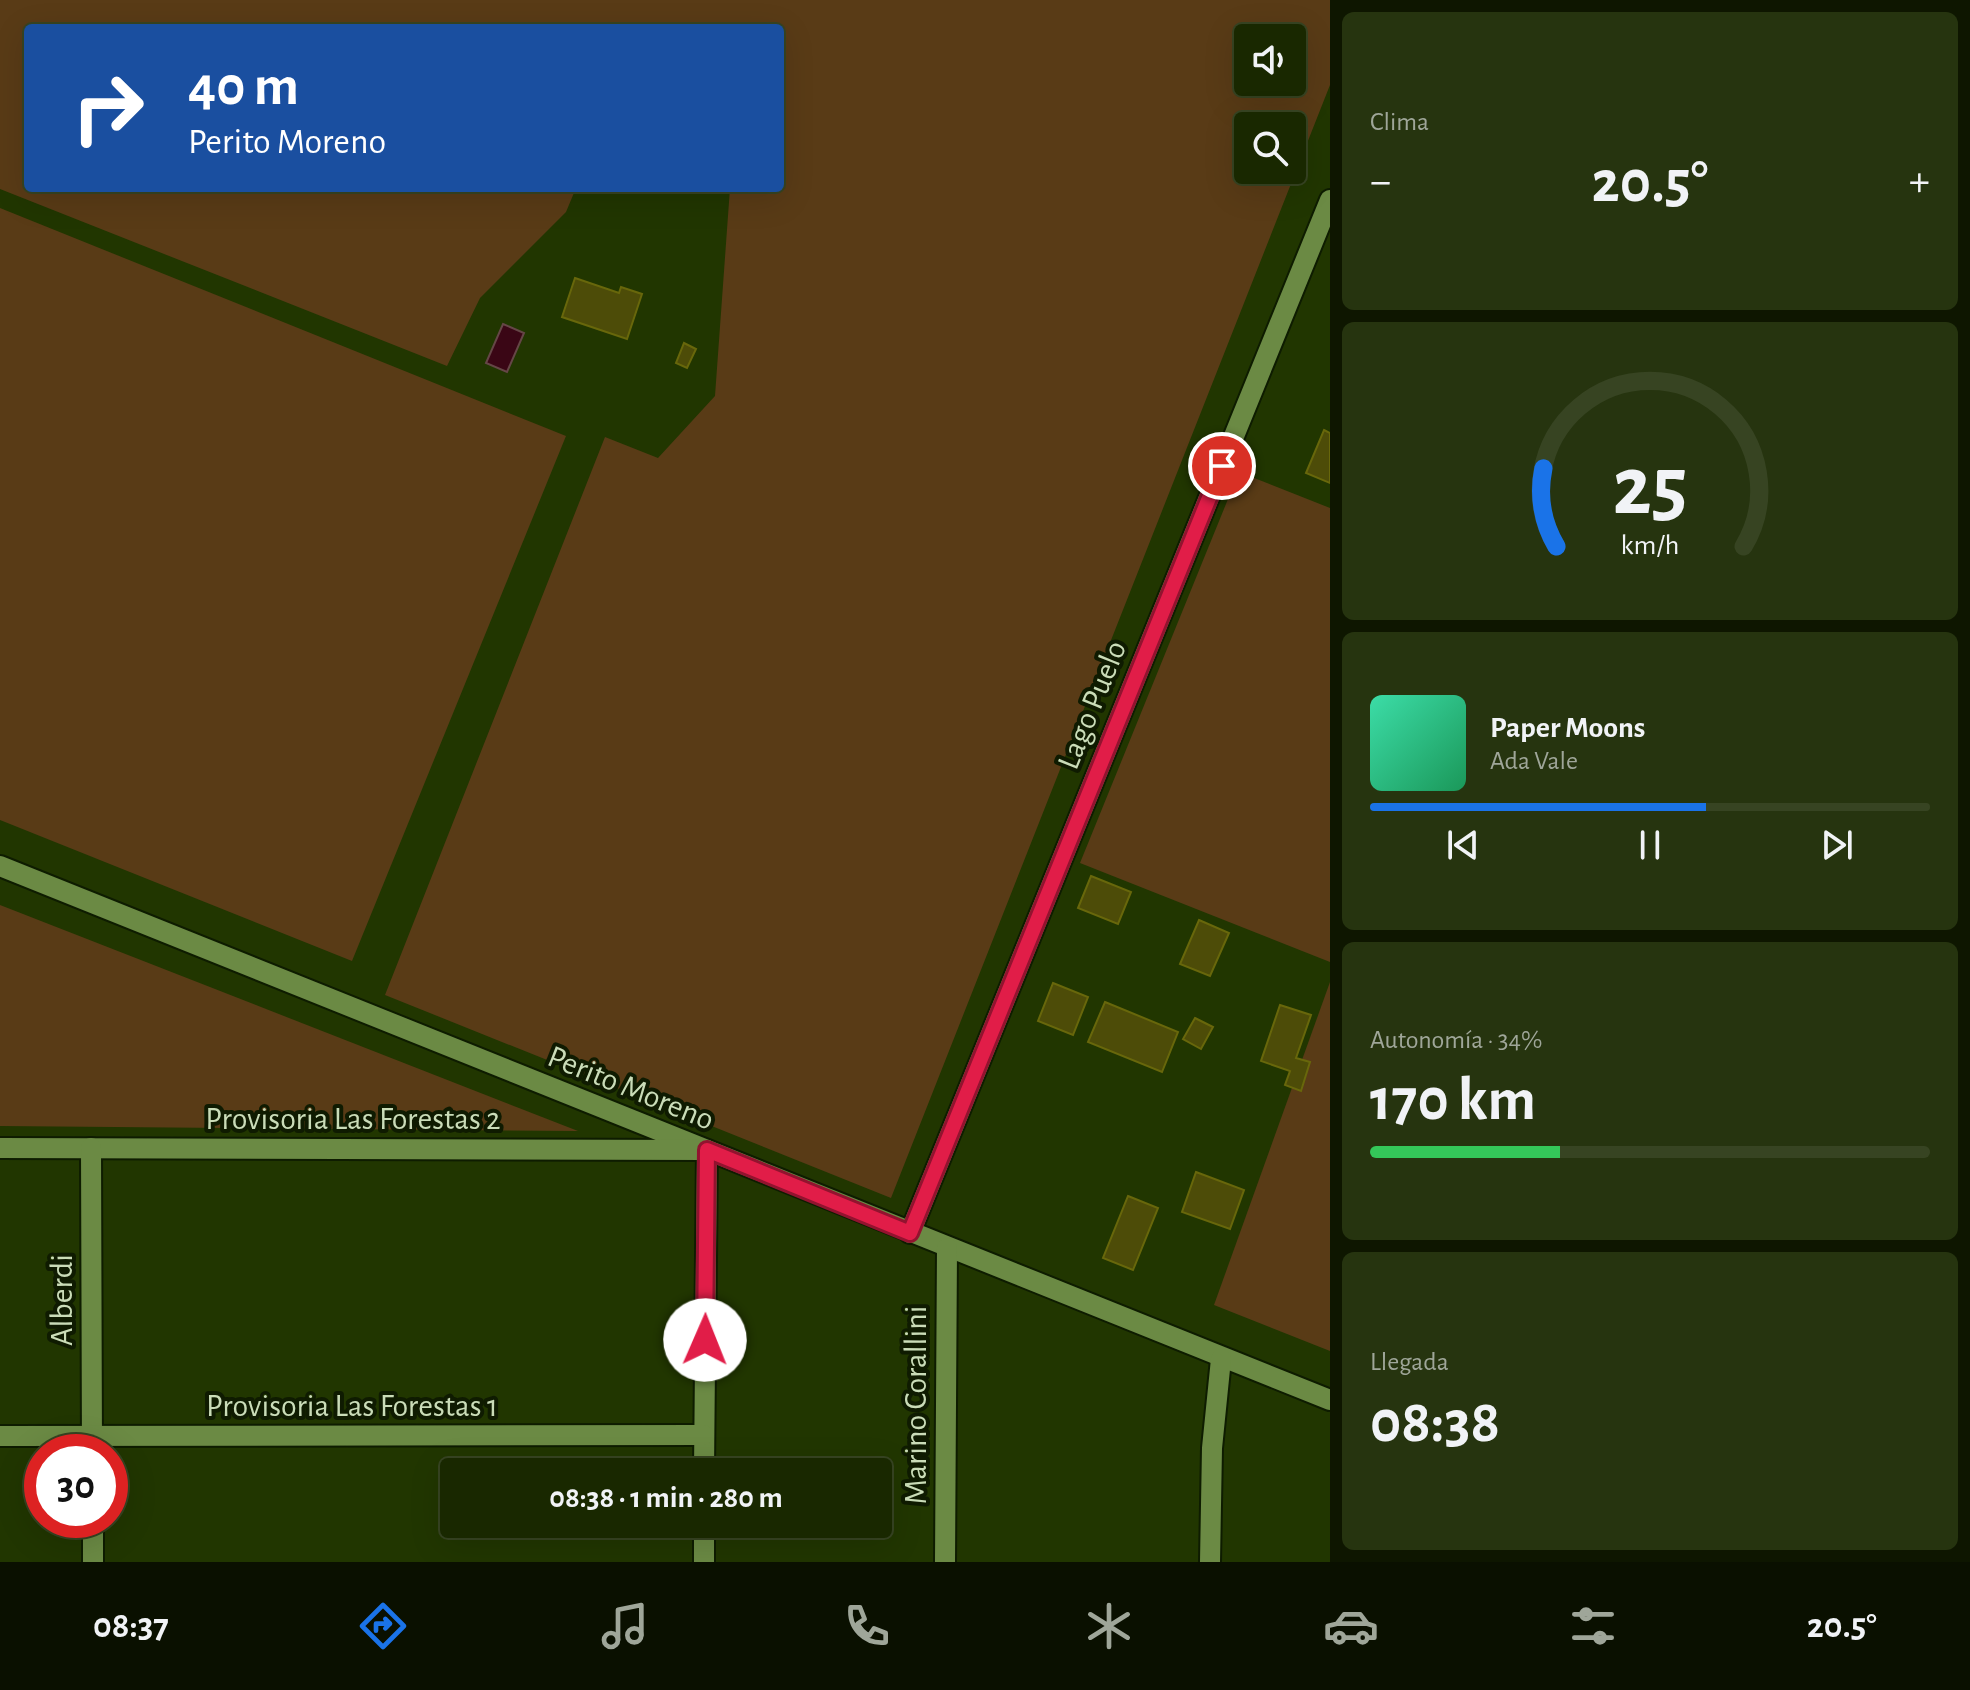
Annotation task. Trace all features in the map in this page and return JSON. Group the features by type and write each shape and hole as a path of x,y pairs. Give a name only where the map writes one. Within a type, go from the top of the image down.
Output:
{"street":[{"name":"Lago Puelo","path":"910,1233 1330,200"},
{"name":"Perito Moreno","path":"0,866 1221,1359 1330,1400"},
{"name":"Provisoria Las Forestas 2","path":"0,1148 707,1150"},
{"name":"Alberdi","path":"91,1148 92,1434"},
{"path":"704,1458 707,1150"},
{"name":"Marino Corallini","path":"945,1562 947,1248"},
{"path":"1210,1562 1212,1448 1221,1359"},
{"name":"Provisoria Las Forestas 1","path":"128,1443 704,1435"},
{"name":"Provisoria Las Forestas 1","path":"0,1436 24,1438"},
{"path":"93,1538 93,1562"},
{"path":"704,1538 704,1562"}],"shaded area":[{"path":"0,0 1330,0 1330,85 1306,146 1306,112 1234,112 1234,184 1291,184 891,1198 385,995 605,437 658,458 715,396 730,192 784,192 784,24 24,24 24,192 574,192 566,212 480,298 447,366 0,189"},
{"path":"0,208 566,436 352,961 0,820"},
{"path":"503,324 524,333 507,372 486,363"},
{"path":"1239,472 1330,508 1330,962 1080,863"},
{"path":"0,905 578,1131 0,1126"},
{"path":"1330,982 1330,1351 1214,1305"}],"building":[{"path":"575,278 619,293 621,287 642,294 627,339 562,317"},
{"path":"684,343 696,349 687,368 676,363"},
{"path":"1324,430 1330,433 1330,483 1306,473"},
{"path":"1091,876 1131,892 1118,924 1078,908"},
{"path":"1199,920 1229,933 1210,976 1180,964"},
{"path":"1053,983 1088,997 1073,1035 1038,1021"},
{"path":"1105,1002 1178,1032 1162,1072 1088,1042"},
{"path":"1280,1005 1311,1015 1296,1058 1310,1062 1301,1091 1285,1085 1290,1071 1261,1061"},
{"path":"1195,1018 1213,1027 1201,1049 1183,1039"},
{"path":"1196,1172 1244,1190 1230,1229 1182,1212"},
{"path":"1128,1196 1158,1208 1133,1270 1103,1258"}],"route":[{"path":"705,1340 707,1150 910,1233 1222,466"}]}
